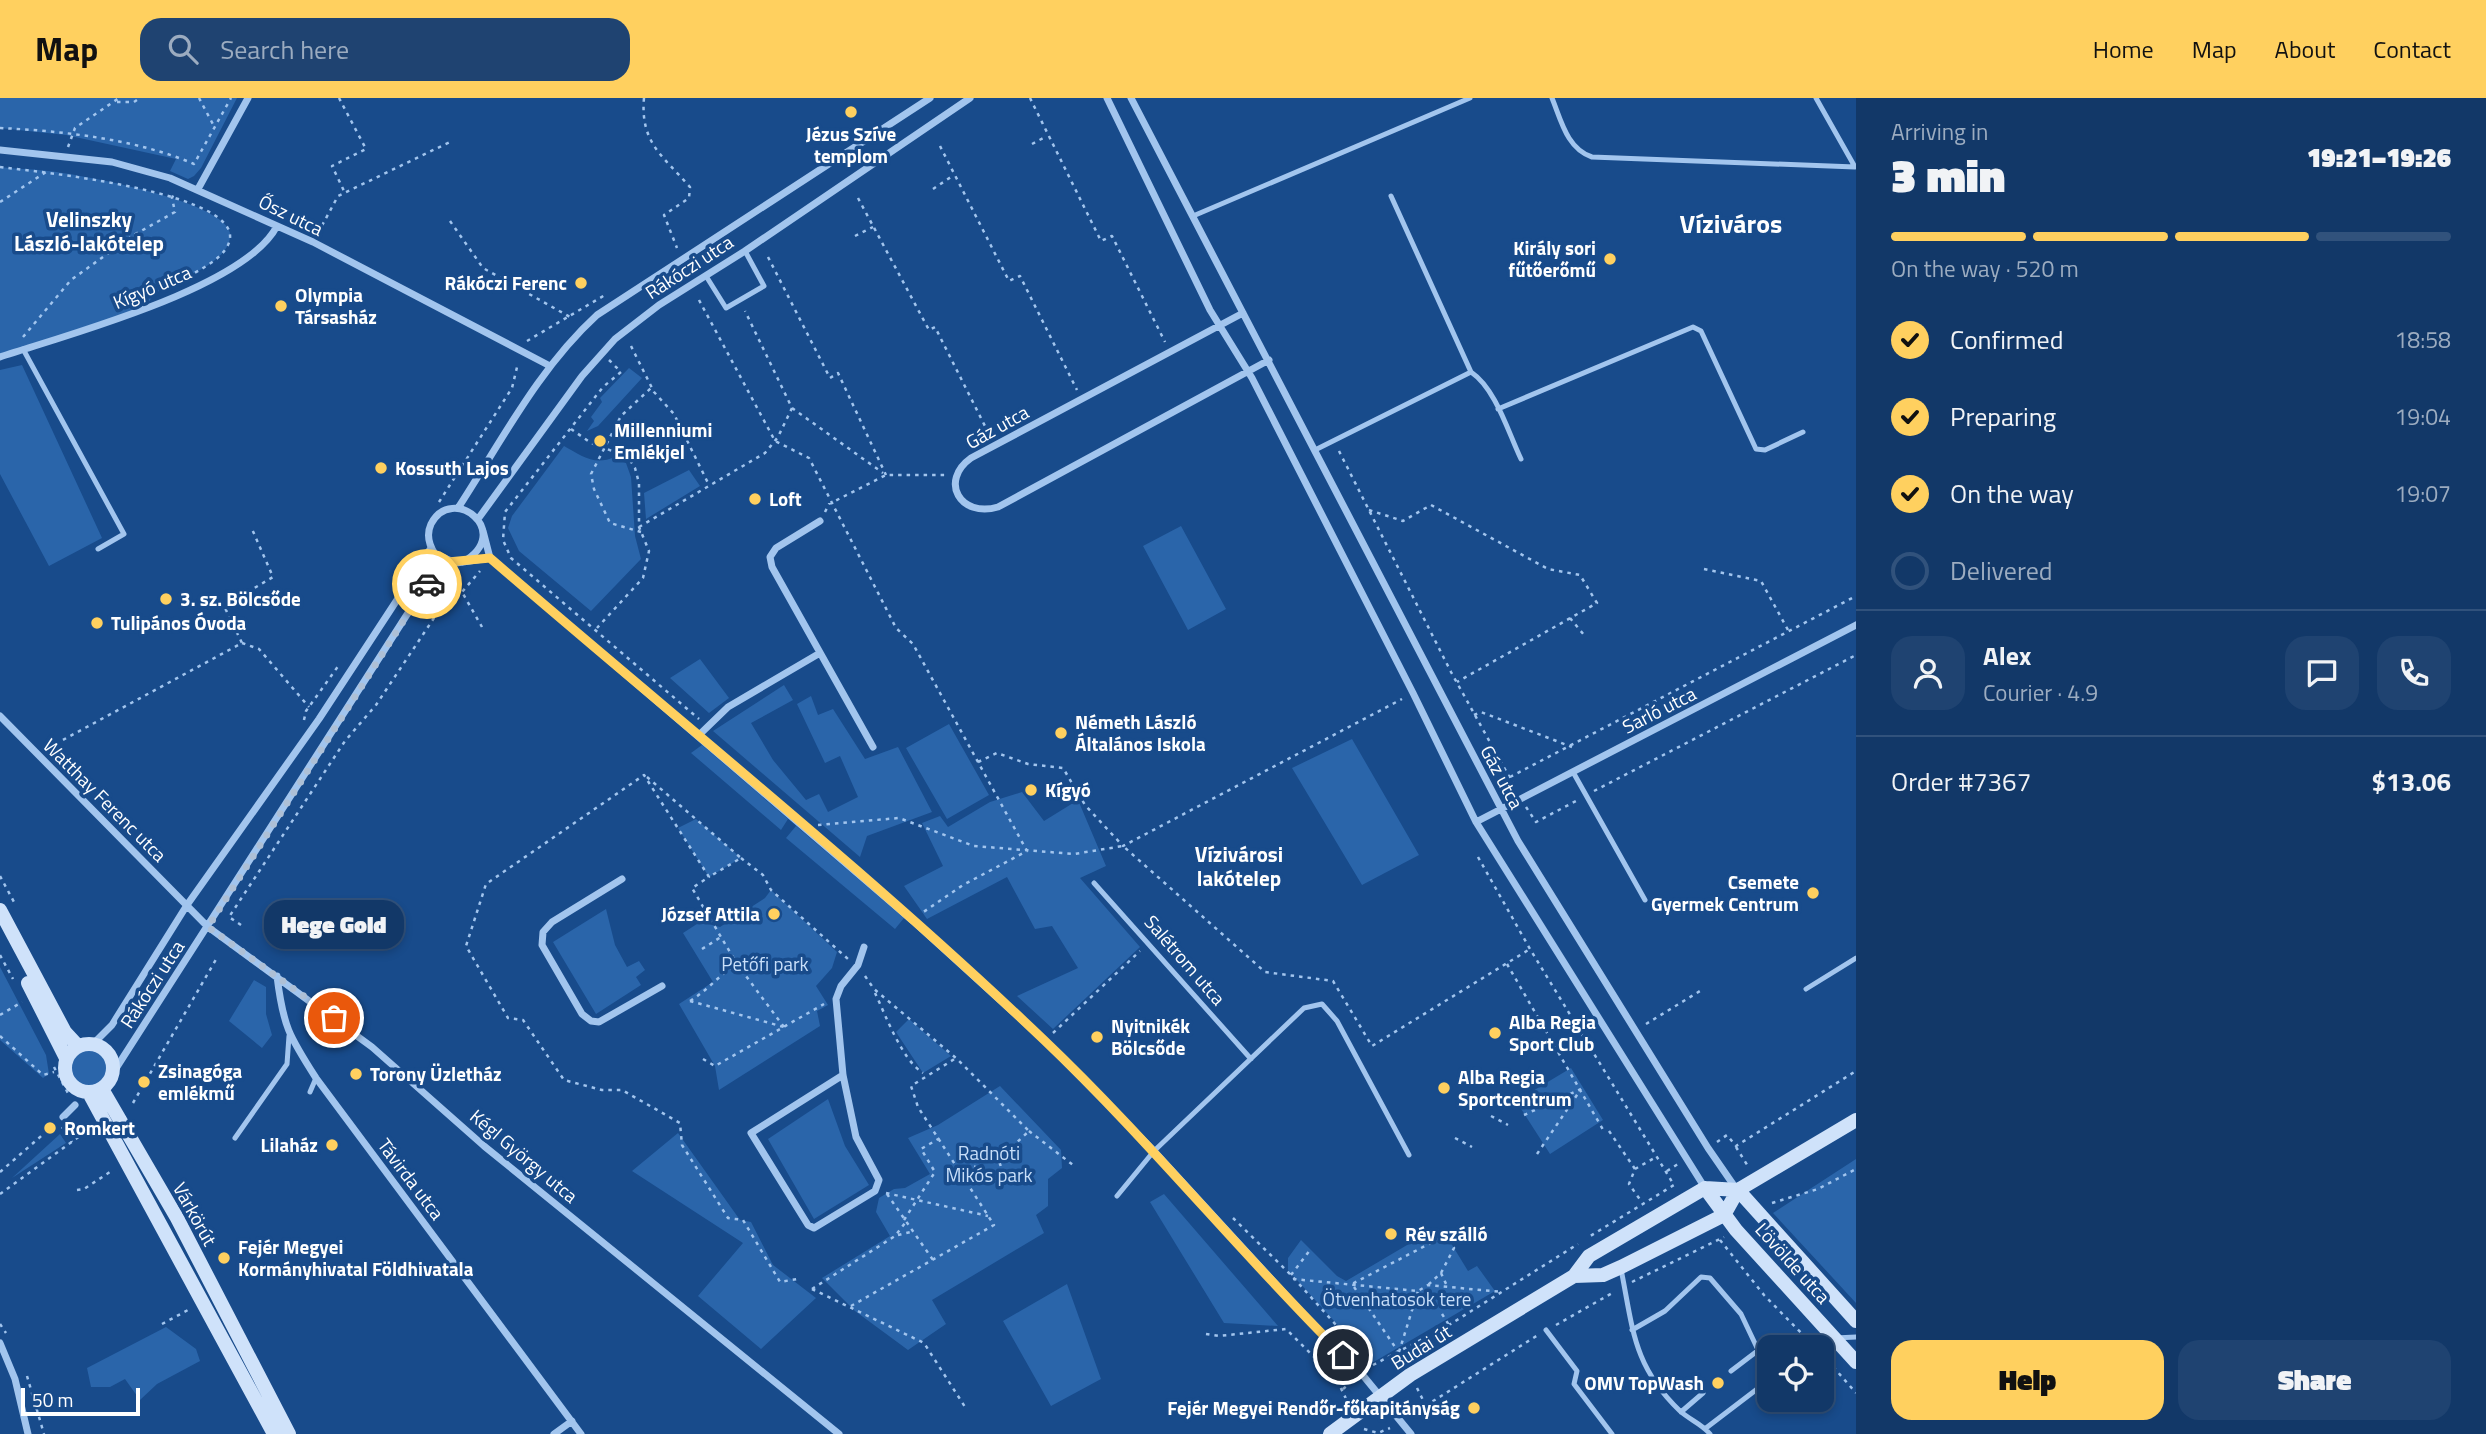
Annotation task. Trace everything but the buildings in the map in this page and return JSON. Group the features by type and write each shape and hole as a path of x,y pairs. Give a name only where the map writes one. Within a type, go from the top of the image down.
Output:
{"street":[{"path":"198,189 248,98"},
{"name":"Rákóczi utca","path":"85,1045 112,1025 187,905 319,719 431,548 428,539 433,520 449,509 458,508 550,366 581,330 612,303 930,98"},
{"name":"Rákóczi utca","path":"478,519 601,352 659,305 745,251 970,98"},
{"path":"1107,98 1210,310 1249,371 1476,822 1704,1188 1738,1191"},
{"name":"Gáz utca","path":"1131,98 1269,360 1433,683 1501,809 1708,1148 1738,1191"},
{"name":"Ősz utca","path":"0,150 112,162 179,181 313,242 550,366"},
{"name":"Kígyó utca","path":"0,357 139,312 187,291 261,248 277,226"},
{"name":"Gáz utca","path":"1242,313 959,466 956,488 965,505 975,510 998,508 1269,360"},
{"path":"458,508 478,519 490,558 913,921 1045,1041 1154,1151 1382,1396 1411,1434"},
{"path":"820,521 776,548 770,557 772,567 873,747"},
{"path":"463,562 475,555 482,544 483,531"},
{"path":"431,548 448,562 490,558"},
{"name":"Rákóczi utca","path":"113,1073 433,574 448,562"},
{"name":"Sarló utca","path":"1476,822 1856,625"},
{"path":"698,736 728,707 820,653"},
{"name":"Watthay Ferenc utca","path":"0,716 187,905"},
{"path":"622,879 552,922 543,932 542,945 582,1014 591,1021 599,1023 662,986"},
{"name":"Kégl György utca","path":"187,905 208,927 372,1047 484,1146 839,1434"},
{"path":"0,910 65,1032 85,1045 100,1047 111,1058 113,1073 95,1091"},
{"name":"Várkörút","path":"0,929 66,1058 64,1066 68,1082 73,1088 95,1091 177,1218 289,1434"},
{"path":"844,1075 751,1133 808,1225 821,1226 875,1191 879,1180 856,1138 844,1075 836,999 841,986 858,965 864,947"},
{"name":"Távirda utca","path":"277,976 281,1012 289,1036 316,1078 581,1434"},
{"path":"66,1058 85,1045"},
{"name":"Várkörút","path":"95,1091 274,1434"},
{"path":"63,1117 75,1105"},
{"path":"1724,1214 1738,1191 1856,1120"},
{"name":"Lövölde utca","path":"1704,1188 1856,1362"},
{"name":"Budai út","path":"1329,1434 1410,1375 1574,1276 1589,1256 1704,1188"},
{"name":"Lövölde utca","path":"1738,1191 1856,1321"},
{"name":"Budai út","path":"1574,1276 1603,1275 1621,1268 1724,1214"},
{"path":"0,1343 15,1378 28,1434"},
{"path":"554,1434 572,1421"}],"lane":[{"path":"1193,216 1470,98"},
{"path":"1552,98 1571,142 1580,153 1592,157 1855,167 1816,98"},
{"path":"1391,196 1471,372 1480,379 1498,409 1521,459"},
{"path":"706,276 726,308 764,286 745,251"},
{"path":"1498,409 1693,327 1701,331 1756,449 1765,450 1803,432"},
{"path":"23,349 124,534 98,549"},
{"path":"1315,450 1471,372"},
{"path":"1573,772 1645,900"},
{"name":"Salétrom utca","path":"1094,883 1251,1059"},
{"path":"1806,989 1856,958"},
{"path":"1117,1196 1154,1151 1304,1008 1322,1004 1337,1021 1409,1155"},
{"path":"235,1138 286,1064 289,1036"},
{"path":"310,1091 316,1078"},
{"path":"1621,1268 1632,1330 1645,1369 1681,1412 1708,1431 1757,1390"},
{"path":"1632,1330 1665,1311 1701,1277 1710,1278 1741,1314 1756,1352 1731,1371"},
{"path":"1546,1330 1577,1371 1574,1384 1609,1433"},
{"path":"1835,1338 1856,1337"},
{"path":"1681,1412 1703,1393"}],"path":[{"path":"66,155 75,128 118,100 134,102 140,98"},
{"path":"199,98 215,128"},
{"path":"0,128 71,136 154,150 194,164 230,98"},
{"path":"339,98 366,149 332,166 345,193"},
{"path":"643,98 645,131 651,143 690,187 689,198 664,215 677,249"},
{"path":"1030,98 1101,240 1112,236 1170,352"},
{"path":"1032,144 1048,135"},
{"path":"313,242 338,196 452,141"},
{"path":"940,146 1009,281 1020,276 1082,399"},
{"path":"0,167 47,170 128,185 172,198 224,222 230,231 229,243 221,254 176,282"},
{"path":"0,202 47,170"},
{"path":"933,189 955,175"},
{"path":"33,336 21,340 71,279 132,236 175,212 172,198 179,181"},
{"path":"858,198 929,330 935,327 995,445"},
{"path":"450,221 483,268 570,317"},
{"path":"855,236 873,227"},
{"path":"768,257 830,378 838,373 886,475"},
{"path":"699,300 775,441 808,458 829,504 896,628 913,644 1027,851"},
{"path":"739,301 792,408 886,475"},
{"path":"631,346 651,388 674,414 709,485"},
{"path":"621,372 603,387 505,512 503,540 511,558 707,727"},
{"path":"651,388 621,416 592,474 594,489 610,523 640,530 709,485 765,453 775,441 792,408"},
{"path":"571,429 604,448 628,457 635,468 639,483 640,530 649,551 643,578 596,629"},
{"path":"1334,441 1451,672 1536,822 1856,654"},
{"path":"820,521 829,504 886,475 956,475"},
{"path":"1368,510 1403,520 1431,505 1548,569 1580,575 1597,603 1457,682"},
{"path":"252,529 273,577 224,606 242,643 259,649 319,719"},
{"path":"1704,569 1761,581 1788,630"},
{"path":"241,925 229,917 345,741 376,705 440,609 462,592 482,627"},
{"path":"1510,777 1572,747 1856,596"},
{"path":"1570,618 1584,635"},
{"path":"38,754 242,643"},
{"path":"1433,683 1451,672"},
{"path":"817,825 899,818 974,846 1074,854 1123,846 1413,693"},
{"path":"1475,715 1481,712 1572,747"},
{"path":"978,762 997,753 1028,764 1063,768 1086,805 1123,846 1265,972 1333,981 1372,1046 1530,949"},
{"path":"644,775 763,875 771,890 837,952 858,965 874,989 893,1032 917,1069 923,1073"},
{"path":"644,775 709,877"},
{"path":"644,775 486,884 466,946 508,1018 523,1020 564,1080 602,1090 622,1090 680,1123 682,1145 728,1218 743,1220 780,1282 797,1279"},
{"path":"913,921 963,885 1027,851"},
{"path":"1352,1284 1446,1235 1454,1248 1441,1273 1418,1290 1293,1279 1372,1365 1449,1325 1674,1185 1530,949 1478,857"},
{"path":"741,858 691,888 737,964 783,1027"},
{"path":"702,949 721,937"},
{"path":"1053,1033 1149,942"},
{"path":"133,1103 218,956"},
{"path":"737,964 719,975 710,989 690,1001 783,1027"},
{"path":"1507,964 1607,1132 1635,1170"},
{"path":"874,989 956,1058 1029,1131 1073,1165"},
{"path":"1636,1030 1700,992"},
{"path":"0,1015 24,1000"},
{"path":"703,1059 715,1066 826,1003"},
{"path":"0,1036 43,1075 55,1072"},
{"path":"851,1306 994,1225 918,1107 911,1086 956,1058"},
{"path":"1708,1148 1727,1135 1736,1146 1856,1071"},
{"path":"1524,1115 1581,1089"},
{"path":"1537,1154 1581,1089"},
{"path":"1491,1116 1508,1125"},
{"path":"0,1172 63,1117"},
{"path":"0,1194 93,1126"},
{"path":"65,1130 72,1142"},
{"path":"998,1160 1029,1131"},
{"path":"895,1236 935,1172 921,1149 940,1138"},
{"path":"1455,1138 1472,1147"},
{"path":"984,1156 998,1160 1001,1170 995,1181 982,1181 975,1168 978,1161 984,1156"},
{"path":"1642,1203 1629,1184 1635,1170 1657,1156"},
{"path":"1667,1171 1687,1158"},
{"path":"76,1190 83,1189 116,1168"},
{"path":"1756,1211 1834,1183 1856,1169"},
{"path":"969,1183 978,1176"},
{"path":"875,1191 989,1216"},
{"path":"886,1193 933,1260"},
{"path":"911,1232 895,1236 812,1289 924,1343 967,1410"},
{"path":"1702,1247 1719,1239 1764,1295 1802,1335"},
{"path":"1291,1275 1310,1250"},
{"path":"1441,1273 1447,1287"},
{"path":"1428,1284 1434,1283"},
{"path":"1352,1284 1399,1352"},
{"path":"1428,1284 1504,1292"},
{"path":"1399,1352 1418,1290"},
{"path":"162,1324 191,1308"},
{"path":"1331,1320 1338,1314"},
{"path":"1442,1314 1449,1325"},
{"path":"1206,1334 1219,1336 1286,1329 1343,1389"},
{"path":"1354,1418 1363,1429 1378,1433 1403,1421 1546,1330"},
{"path":"1834,1368 1856,1393"}],"green space":[{"path":"0,98 237,98 201,168 188,179 170,171 176,159 66,135 0,128"},
{"path":"0,167 88,177 178,200 204,210 222,221 230,233 229,243 214,261 159,291 137,313 0,357"},
{"path":"22,365 102,538 49,566 0,474 0,370"},
{"path":"629,368 642,378 598,426 587,431 594,421 591,417 602,402 600,398"},
{"path":"564,446 594,460 615,457 626,463 631,477 635,536 641,559 591,611 519,551 508,528 512,516"},
{"path":"689,470 700,486 646,519 644,493"},
{"path":"1181,526 1226,609 1188,630 1143,546"},
{"path":"700,659 729,698 709,713 670,678"},
{"path":"784,685 793,700 751,723 773,760 806,800 819,794 828,812 858,797 840,756 825,763 797,704 811,696 818,715 833,709 865,759 898,747 932,812 867,836 860,857 713,731"},
{"path":"949,724 989,795 947,819 906,748"},
{"path":"1352,739 1419,855 1362,885 1292,768"},
{"path":"702,745 788,819 781,830 691,753"},
{"path":"1022,792 1044,821 1078,800 1106,866 1080,878 1140,947 1053,1029 1017,996 1078,968 1052,926 1035,929 1007,877 927,919 904,886 943,866 922,823 940,816 948,827 990,802"},
{"path":"696,819 741,858 709,877 678,828"},
{"path":"796,826 904,918 895,929 786,838"},
{"name":"Petőfi park","path":"771,890 837,952 832,968 816,986 828,1005 817,1011 820,1026 719,1090 715,1066 679,1004 713,982 683,933 700,922 720,927 765,898"},
{"path":"606,909 615,945 627,967 639,961 645,970 636,977 641,985 596,1014 553,942"},
{"path":"0,967 46,1055 49,1074 43,1078 0,1040"},
{"path":"254,980 266,987 266,1014 272,1035 262,1048 229,1021"},
{"path":"909,1019 951,1056 923,1073 896,1032"},
{"path":"89,1048 104,1054 110,1069 104,1084 89,1090 74,1084 68,1069 74,1054"},
{"path":"1571,1068 1603,1120 1550,1154 1516,1101"},
{"name":"Radnóti Mikós park","path":"1000,1086 1061,1150 1062,1168 1048,1179 1048,1206 1036,1215 1044,1233 932,1300 946,1324 908,1350 855,1311 822,1278 890,1236 876,1212 879,1198 930,1174 908,1138 938,1125"},
{"path":"828,1099 845,1146 869,1185 814,1219 768,1139"},
{"path":"678,1133 740,1220 751,1222 773,1265 816,1298 761,1349 698,1296 743,1243 632,1171"},
{"path":"60,1134 66,1143 12,1178"},
{"path":"1856,1159 1856,1303 1773,1213"},
{"path":"1164,1194 1278,1326 1224,1323 1150,1202"},
{"name":"Ötvenhatosok tere","path":"1436,1228 1446,1235 1468,1271 1477,1266 1495,1291 1372,1363 1288,1270 1288,1258 1301,1240 1337,1276 1346,1281"},
{"path":"1067,1284 1101,1379 1051,1406 1003,1321"},
{"path":"166,1327 196,1349 200,1361 157,1384 140,1400 125,1379 110,1387 91,1387 87,1368"}],"way so far":[{"path":"334,1018 208,927 427,584"}],"place":[{"name":"Jézus Szíve templom","path":"851,112"},
{"name":"Király sori fűtőerőmű","path":"1610,259"},
{"name":"Rákóczi Ferenc","path":"581,283"},
{"name":"Olympia Társasház","path":"281,306"},
{"name":"Millenniumi Emlékjel","path":"600,441"},
{"name":"Kossuth Lajos","path":"381,468"},
{"name":"Loft","path":"755,499"},
{"name":"3. sz. Bölcsőde","path":"166,599"},
{"name":"Tulipános Óvoda","path":"97,623"},
{"name":"Németh László Általános Iskola","path":"1061,733"},
{"name":"Kígyó","path":"1031,790"},
{"name":"Csemete Gyermek Centrum","path":"1813,893"},
{"name":"József Attila","path":"774,914"},
{"name":"Hege Gold","path":"334,1018"},
{"name":"Alba Regia Sport Club","path":"1495,1033"},
{"name":"Nyitnikék Bölcsőde","path":"1097,1037"},
{"name":"Torony Üzletház","path":"356,1074"},
{"name":"Zsinagóga emlékmű","path":"144,1082"},
{"name":"Alba Regia Sportcentrum","path":"1444,1088"},
{"name":"Romkert","path":"50,1128"},
{"name":"Lilaház","path":"332,1145"},
{"name":"Rév szálló","path":"1391,1234"},
{"name":"Fejér Megyei Kormányhivatal Földhivatala","path":"224,1258"},
{"name":"OMV TopWash","path":"1718,1383"},
{"name":"Fejér Megyei Rendőr-főkapitányság","path":"1474,1408"}],"district":[{"name":"Víziváros","path":"1731,224"},
{"name":"Velinszky László-lakótelep","path":"89,232"},
{"name":"Vízivárosi lakótelep","path":"1239,867"}],"route":[{"path":"427,584 433,574 448,562 490,558 913,921 1045,1041 1154,1151 1343,1355"}]}
